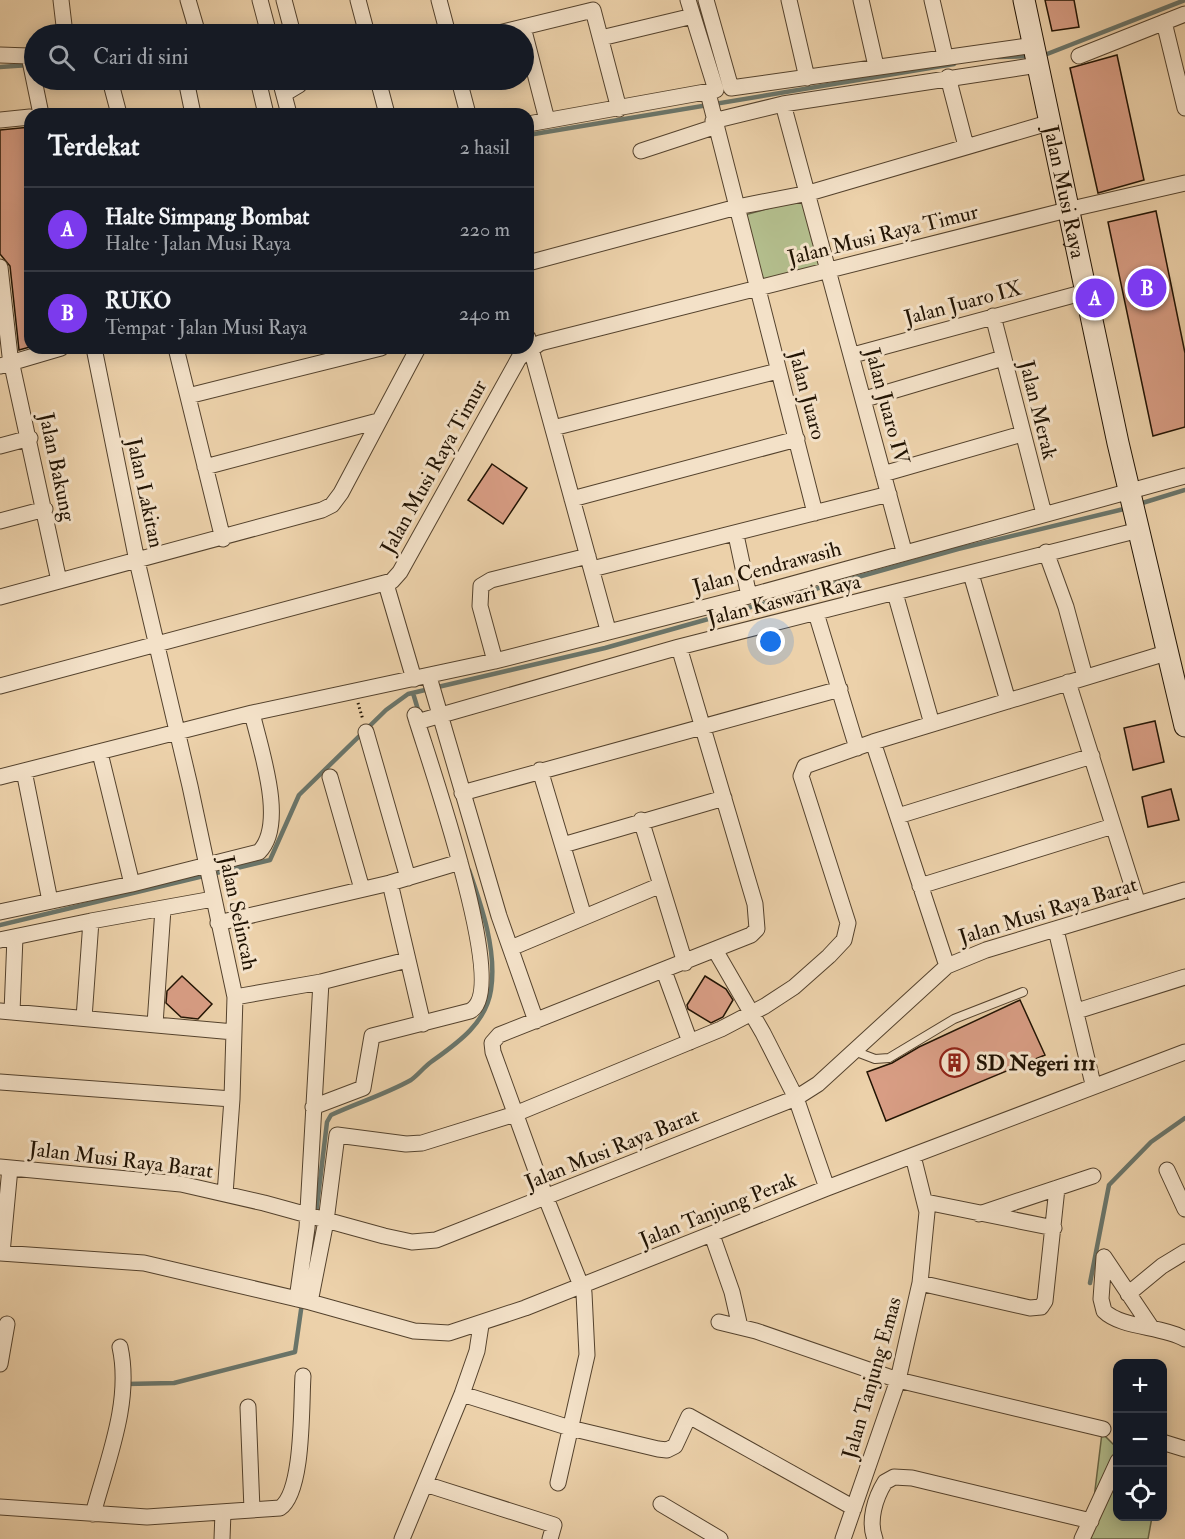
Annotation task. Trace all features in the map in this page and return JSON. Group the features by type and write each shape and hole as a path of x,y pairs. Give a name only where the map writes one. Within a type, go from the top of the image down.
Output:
{"street":[{"path":"61,0 64,24"},
{"path":"188,0 195,24"},
{"path":"260,0 266,24"},
{"path":"285,0 291,24"},
{"path":"358,0 364,24"},
{"path":"439,0 445,24"},
{"path":"688,0 716,101"},
{"path":"706,0 716,101"},
{"path":"789,0 807,78"},
{"path":"861,0 876,66"},
{"path":"932,0 945,56"},
{"name":"Jalan Musi Raya","path":"1024,0 1085,292 1166,653 1185,726"},
{"path":"534,24 589,9 593,10 618,108"},
{"path":"1079,56 1185,14"},
{"path":"601,38 693,16"},
{"path":"1164,22 1185,108"},
{"path":"0,55 24,56"},
{"path":"534,123 618,108 716,101 807,78 945,56 1037,56"},
{"path":"641,151 716,101 785,111 1037,56"},
{"path":"534,70 547,120"},
{"path":"948,77 966,146"},
{"path":"36,90 40,108"},
{"path":"112,90 117,108"},
{"path":"188,90 192,108"},
{"path":"260,90 265,108"},
{"path":"283,90 287,108"},
{"path":"381,90 385,108"},
{"path":"462,90 466,108"},
{"name":"Jalan Juaro","path":"716,101 756,289 815,513"},
{"name":"Jalan Juaro IV","path":"785,111 865,399 904,551"},
{"path":"0,120 24,118"},
{"path":"534,261 737,207 809,193 1048,123"},
{"name":"Jalan Musi Raya Timur","path":"534,343 828,272 1067,210 1185,183"},
{"name":"Jalan Bakung","path":"0,267 6,364 30,438 59,581"},
{"name":"Jalan Juaro IX","path":"853,355 1085,292"},
{"name":"Jalan Merak","path":"993,316 1044,514"},
{"path":"6,364 41,354"},
{"name":"Jalan Lakitan","path":"95,354 156,646"},
{"path":"178,354 223,538"},
{"path":"188,396 357,354"},
{"path":"0,597 223,538 332,505 341,493 415,354"},
{"name":"Jalan Musi Raya Timur","path":"0,686 386,584 400,572 521,354"},
{"path":"532,354 608,630"},
{"path":"865,399 1004,358"},
{"path":"553,428 778,371"},
{"path":"206,468 378,421"},
{"path":"883,474 1022,434"},
{"path":"0,446 30,438"},
{"path":"572,499 797,439"},
{"name":"Jalan Cendrawasih","path":"0,777 252,713 427,684 495,661 608,630 749,596 904,551 1044,514 1131,495 1185,476"},
{"path":"495,661 480,606 481,586 491,580 736,535 889,494"},
{"path":"0,521 45,509"},
{"name":"Jalan Kaswari Raya","path":"424,719 679,647 971,574 1139,527"},
{"path":"736,535 749,596"},
{"path":"1046,552 1066,607 1085,677"},
{"path":"971,574 1008,701"},
{"path":"386,584 427,684 424,719 460,862 485,913 511,948 536,1021"},
{"path":"895,593 933,724"},
{"path":"816,613 857,748"},
{"name":"Jalan Selincah","path":"156,646 177,731 235,997 232,1099 225,1194"},
{"path":"558,1483 588,1344 583,1286 546,1198 493,1052 492,1043 499,1035 751,935 757,926 755,904 679,647"},
{"path":"304,1301 317,1218 337,1135 406,1144 422,1143 515,1114 752,1014 794,987 829,956 847,935 848,923 801,773 807,765 873,742 1166,653"},
{"path":"1068,682 1138,904"},
{"path":"462,793 840,689"},
{"path":"0,912 207,869 259,852 269,837 272,816 252,713"},
{"path":"313,1107 363,1088 372,1036 470,1011 477,1006 482,981 485,913 462,793 424,719"},
{"path":"366,732 408,878"},
{"path":"873,742 947,966"},
{"path":"100,753 132,884"},
{"path":"898,816 1092,756"},
{"path":"540,770 584,917"},
{"path":"24,771 50,901"},
{"path":"330,777 362,889"},
{"path":"563,844 724,798"},
{"path":"641,820 685,963"},
{"path":"921,886 1113,826"},
{"path":"218,923 390,883 460,862"},
{"path":"390,883 423,1024"},
{"path":"511,948 661,885"},
{"name":"Jalan Musi Raya Barat","path":"5,1168 152,1180 225,1194 384,1236 424,1242 448,1237 796,1098 818,1084 947,966 986,950 1185,890"},
{"path":"212,895 163,909 91,921 8,939 6,1011 234,1032"},
{"path":"155,1024 163,909"},
{"path":"84,1018 91,921"},
{"path":"1056,930 1094,1084"},
{"path":"715,950 796,1098 827,1188"},
{"path":"235,997 321,982 407,960"},
{"path":"664,971 690,1042"},
{"path":"1077,1011 1185,977"},
{"path":"317,1218 313,1107 321,982"},
{"name":"Jalan Tanjung Perak","path":"1,1253 144,1263 435,1334 481,1325 1094,1084 1185,1052"},
{"path":"0,1082 232,1099"},
{"name":"Jalan Tanjung Emas","path":"843,1539 898,1380 920,1283 926,1202 913,1156"},
{"path":"1,1253 5,1168"},
{"path":"1167,1170 1185,1209"},
{"path":"976,1214 1093,1176"},
{"path":"920,1283 1039,1308 1045,1301 1057,1188"},
{"path":"926,1202 976,1214 1054,1228"},
{"path":"712,1235 732,1292 740,1327"},
{"path":"1128,1294 1162,1266 1185,1252"},
{"path":"1151,1327 1104,1257 1101,1299 1104,1311 1113,1318 1151,1327 1185,1339"},
{"path":"719,1322 898,1380 1103,1430"},
{"path":"0,1364 7,1324"},
{"path":"402,1539 462,1394 479,1345 481,1325"},
{"path":"93,1514 125,1379 120,1347"},
{"path":"0,1507 147,1517 280,1508 291,1493 299,1443 303,1376"},
{"path":"462,1394 570,1428 643,1447 667,1450 679,1441 688,1416 854,1508"},
{"path":"248,1407 252,1510"},
{"path":"1167,1444 1185,1449"},
{"path":"1082,1539 1115,1467"},
{"path":"875,1539 872,1523 874,1508 885,1482 894,1477 912,1478 1091,1521"},
{"path":"424,1484 554,1525 550,1539"},
{"path":"661,1504 720,1539"},
{"path":"222,1539 223,1512"}],"lane":[{"path":"854,1051 875,1059 889,1058 954,1019 1023,992"}],"green space":[{"path":"803,199 821,265 761,283 741,216"},
{"path":"1102,1433 1113,1444 1113,1521 1151,1521 1148,1539 1089,1539"}],"building":[{"path":"1045,0 1074,0 1079,27 1052,31"},
{"path":"1117,55 1144,180 1098,193 1070,68"},
{"path":"24,128 24,349 19,350 10,266 0,254 0,130"},
{"path":"1156,211 1185,353 1185,427 1153,436 1108,222"},
{"path":"492,464 527,488 503,524 468,500"},
{"path":"1155,721 1164,762 1133,770 1124,728"},
{"path":"1171,789 1179,820 1148,827 1142,797"},
{"path":"182,976 212,1004 198,1019 181,1017 166,1003 167,991"},
{"path":"705,976 726,989 733,1000 723,1017 711,1023 688,1009 687,1005"},
{"name":"SD Negeri 111","path":"1020,1000 1045,1055 886,1121 867,1072 892,1063 919,1047"}],"waterway":[{"path":"1042,56 1185,0"},
{"path":"997,57 1031,56"},
{"path":"534,134 954,64"},
{"path":"0,67 24,65"},
{"path":"1139,504 1185,490"},
{"path":"0,925 270,860 299,795 386,710 408,694 605,648 958,549 1128,508"},
{"path":"413,693 419,713"},
{"path":"316,1214 327,1122 331,1115 411,1080 468,1032 483,1013 488,1002 492,975 490,945 469,870"},
{"path":"1090,1283 1109,1185 1151,1142 1185,1118"},
{"path":"126,1384 174,1383 295,1352 302,1303"}],"place":[{"name":"RUKO","path":"1147,288"},
{"name":"Halte Simpang Bombat","path":"1095,298"},
{"name":"SD Negeri 111","path":"955,1063"}]}
